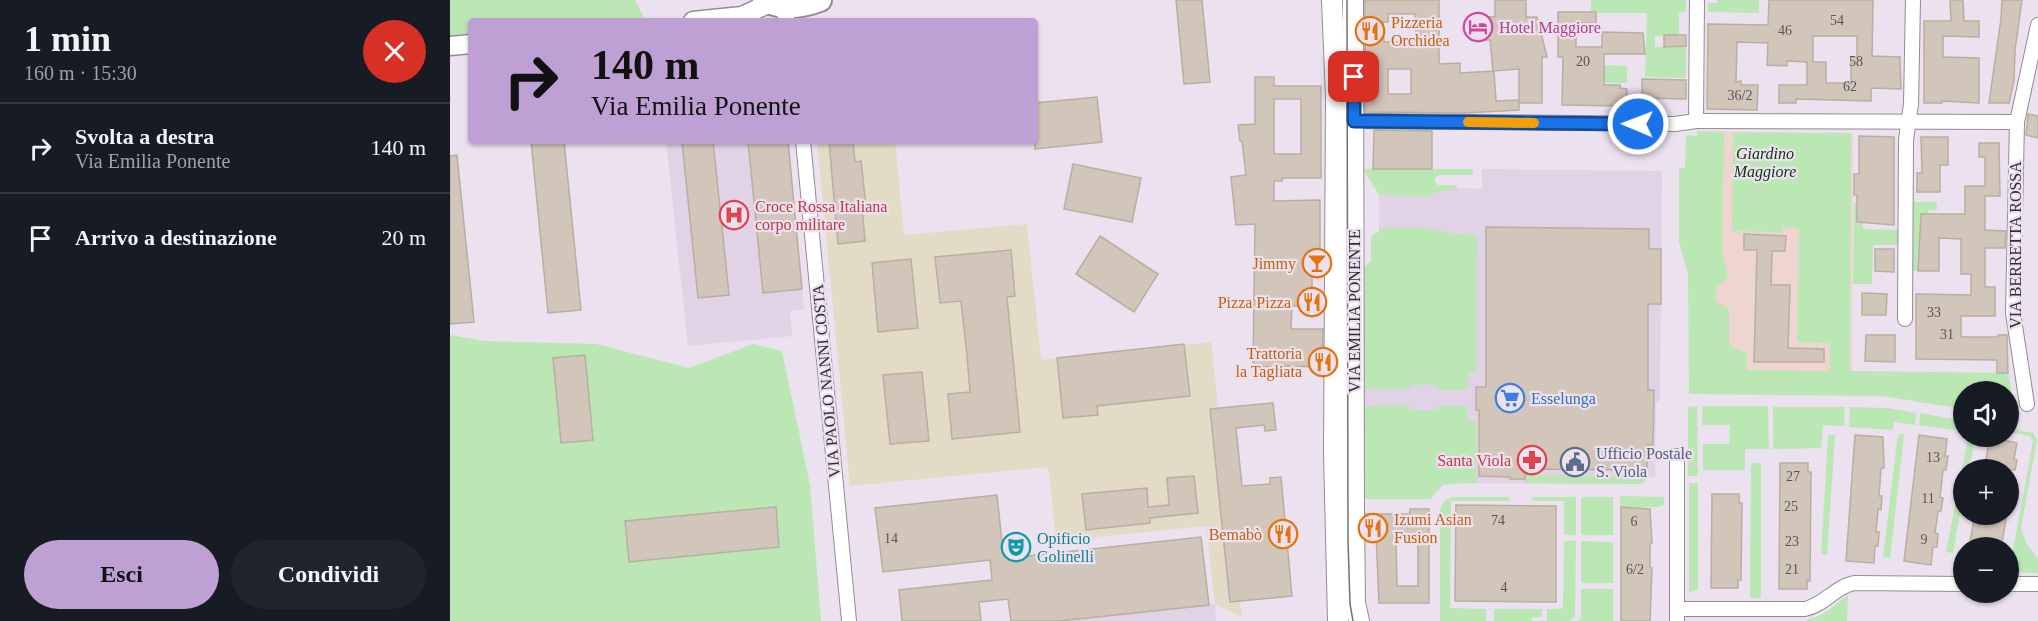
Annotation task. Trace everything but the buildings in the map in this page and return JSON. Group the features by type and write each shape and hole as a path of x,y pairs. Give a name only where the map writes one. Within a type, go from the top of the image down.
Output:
{"main road":[{"name":"VIA EMILIA PONENTE","path":"1332,0 1336,98 1334,453 1338,621"},
{"name":"VIA EMILIA PONENTE","path":"1353,0 1355,603 1359,621"},
{"path":"775,7 809,9"}],"street":[{"path":"717,18 734,7 739,0"},
{"path":"1695,121 1697,0"},
{"path":"1905,319 1905,140 1911,104 1913,0"},
{"path":"717,18 742,16 775,7"},
{"name":"VIA BERRETTA ROSSA","path":"2027,404 2013,313 2017,122 2038,25"},
{"path":"450,46 468,44"},
{"path":"1354,121 1675,124 1695,121 2017,122"},
{"name":"VIA PAOLO NANNI COSTA","path":"803,144 849,621"},
{"path":"1677,456 1677,615 1805,609 1818,604 1843,586 1854,583 1953,584"},
{"path":"2019,584 2038,584"}],"shaded area":[{"path":"1697,131 1853,134 1852,372 1692,370"},
{"name":"Croce Rossa Italiana corpo militare","path":"666,144 788,144 804,309 790,311 792,336 688,346"},
{"path":"817,144 895,144 904,235 1027,224 1041,360 1211,342 1242,617 1215,604 1206,526 1056,541 1049,472 1046,467 850,486"},
{"path":"1482,169 1662,171 1660,399 1656,403 1655,477 1648,477 1638,484 1452,483 1443,485 1430,499 1364,499 1363,269 1371,261 1372,235 1379,232 1379,195 1425,196 1457,188 1482,189"},
{"path":"1215,604 1216,621 1059,621"}],"green space":[{"path":"450,0 635,0 644,18 468,18 468,39 450,41"},
{"path":"1591,0 1686,0 1686,12 1679,13 1679,35 1655,36 1655,47 1686,46 1686,78 1645,77 1647,13 1591,12"},
{"path":"1718,0 1759,0 1759,13 1708,12 1708,3 1717,3"},
{"path":"1604,65 1627,66 1627,83 1595,83 1604,76"},
{"name":"Giardino Maggiore","path":"1697,131 1724,132 1722,249 1728,276 1716,288 1715,300 1729,310 1729,344 1747,353 1747,370 1830,371 1830,343 1797,342 1799,228 1783,227 1783,232 1732,231 1733,132 1851,133 1850,371 2008,373 2010,381 1953,381 1953,407 1882,396 1689,394 1688,274 1679,242 1679,168 1685,168 1686,135 1697,136"},
{"path":"1363,169 1473,169 1473,175 1438,175 1435,182 1438,185 1457,185 1457,188 1425,196 1379,195"},
{"path":"1854,202 1857,203 1857,222 1859,218 1863,218 1863,229 1899,230 1898,245 1873,245 1872,284 1853,284"},
{"path":"1911,202 1937,202 1937,210 1928,210 1928,214 1921,214 1921,231 1934,239 1939,239 1939,246 1918,246 1918,271 1911,271"},
{"path":"1379,228 1425,228 1455,234 1477,235 1476,371 1468,371 1468,385 1465,390 1440,390 1437,389 1437,385 1412,385 1409,389 1363,389 1363,269 1371,261 1371,238 1379,232"},
{"path":"450,335 484,341 596,344 689,368 753,344 782,351 810,485 821,621 450,621"},
{"path":"1409,405 1411,410 1436,410 1438,406 1467,408 1467,421 1477,421 1476,483 1443,484 1430,499 1364,499 1363,406"},
{"path":"1697,406 1698,470 1697,476 1688,476 1688,407"},
{"path":"1702,406 1768,406 1769,449 1745,449 1745,470 1703,470 1703,444 1729,444 1730,425 1702,425"},
{"path":"1773,407 1845,407 1844,426 1823,425 1821,448 1773,449"},
{"path":"1850,407 1887,408 1916,413 1915,425 1894,422 1893,430 1849,427"},
{"path":"1920,413 1953,419 1953,430 1919,425"},
{"path":"2019,430 2033,433 2037,440 2021,528 2026,543 2038,559 2038,573 2019,572 2019,537 2015,537 2033,441 2029,436 2019,434"},
{"path":"1898,434 1904,434 1890,558 1883,557"},
{"path":"1828,435 1835,435 1827,555 1821,554"},
{"path":"1966,447 1973,447 1971,459 1964,459"},
{"path":"1751,463 1761,463 1761,598 1750,598"},
{"path":"1525,475 1647,478 1643,483 1638,484 1525,483"},
{"path":"1689,483 1698,483 1698,590 1689,592"},
{"path":"1621,496 1664,497 1664,505 1621,507"},
{"path":"1452,497 1510,497 1509,501 1451,501 1450,608 1486,609 1486,621 1440,621 1440,510 1444,501"},
{"path":"1532,497 1576,497 1576,535 1564,535 1564,501 1533,501"},
{"path":"1581,497 1613,497 1613,535 1581,535"},
{"path":"1953,516 1953,525 1958,525 1956,537 1953,537 1953,553 1946,552"},
{"path":"1564,541 1576,541 1575,616 1570,621 1547,621 1547,609 1563,607"},
{"path":"1581,541 1613,542 1613,583 1581,583"},
{"path":"1581,589 1613,589 1613,621 1578,621 1581,617"},
{"path":"1848,595 1847,621 1807,621 1824,613"},
{"path":"1494,609 1542,609 1542,617 1532,617 1532,621 1494,621"}],"tram line":[{"path":"1347,0 1348,540 1350,604 1353,621"}],"slow traffic":[{"path":"1468,122 1534,123"}],"place":[{"name":"Hotel Maggiore","path":"1478,27"},
{"name":"Pizzeria Orchidea","path":"1370,31"},
{"name":"Croce Rossa Italiana corpo militare","path":"734,215"},
{"name":"Jimmy","path":"1317,263"},
{"name":"Pizza Pizza","path":"1312,302"},
{"name":"Trattoria la Tagliata","path":"1323,362"},
{"name":"Esselunga","path":"1510,398"},
{"name":"Santa Viola","path":"1532,460"},
{"name":"Ufficio Postale S. Viola","path":"1575,462"},
{"name":"Izumi Asian Fusion","path":"1373,528"},
{"name":"Bemabò","path":"1283,534"},
{"name":"Opificio Golinelli","path":"1016,547"}],"route":[{"path":"1354,77 1354,121 1638,124"}]}
